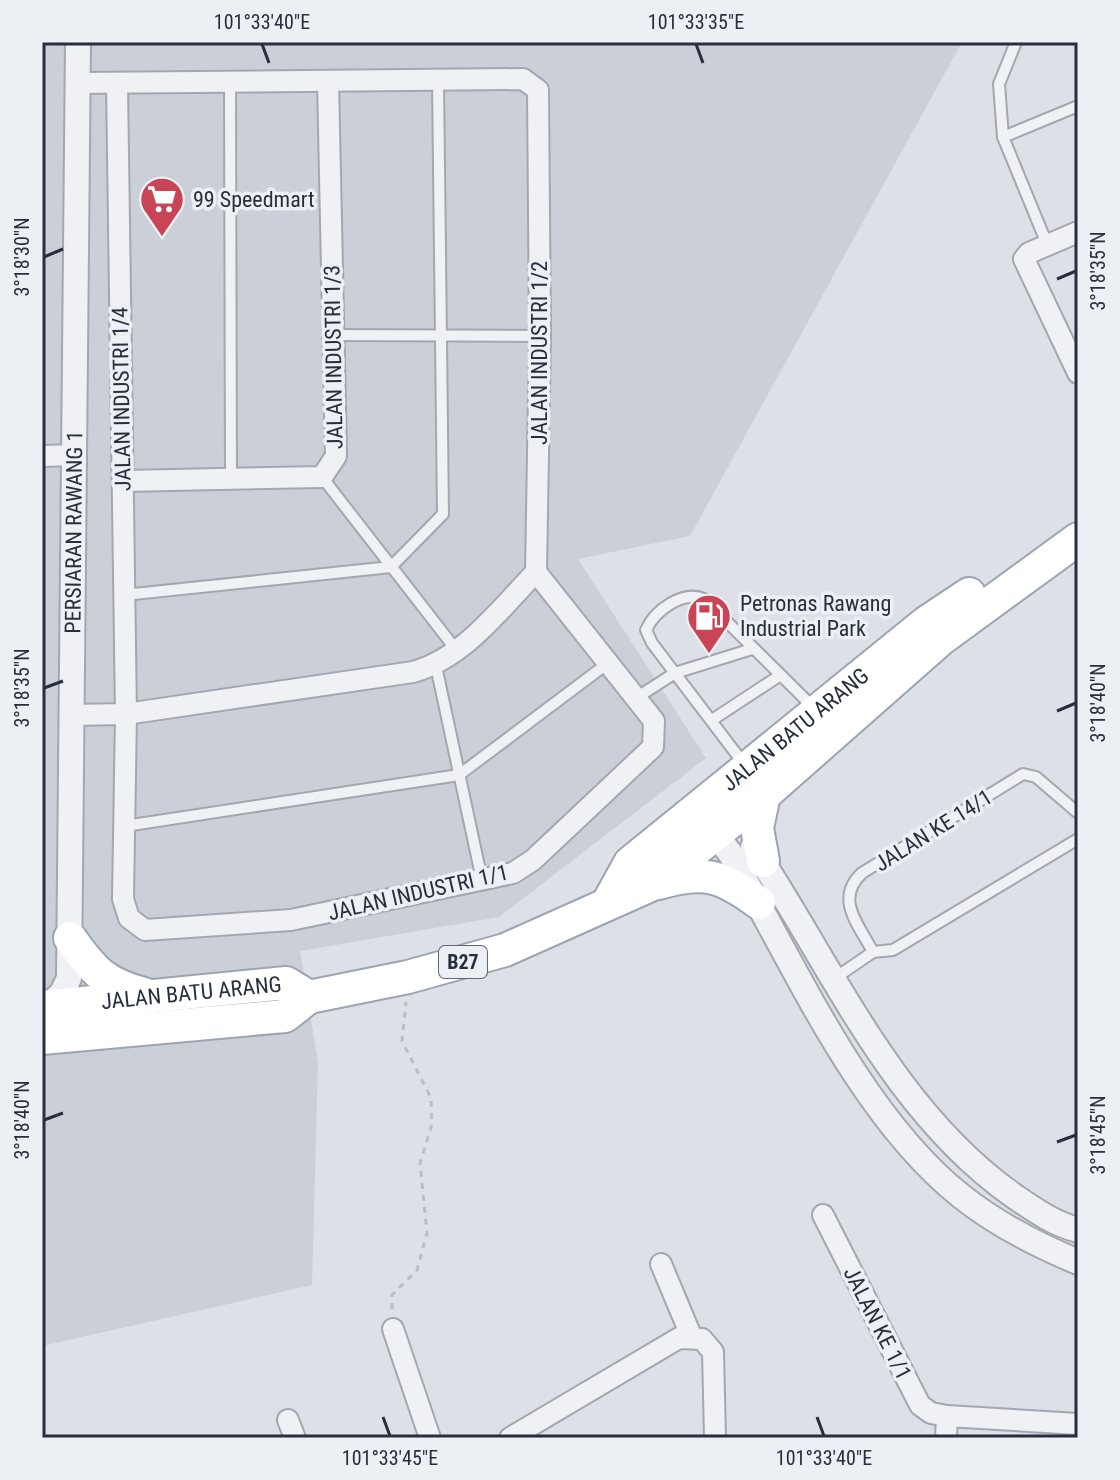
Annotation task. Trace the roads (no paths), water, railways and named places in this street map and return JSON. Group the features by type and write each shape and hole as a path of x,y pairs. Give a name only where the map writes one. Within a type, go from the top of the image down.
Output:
{"main road":[{"name":"JALAN BATU ARANG","path":"609,901 630,863 746,767 927,622 1078,522"},
{"name":"JALAN BATU ARANG","path":"43,1013 148,996 286,983 309,997 408,977 505,950 653,884 764,795 941,639 1078,539"},
{"path":"763,861 757,828 764,795"},
{"path":"653,884 691,874 713,876 732,883 759,903"},
{"path":"70,938 90,967 114,986 148,996"},
{"path":"43,1013 92,1035 285,1016 309,997"}],"street":[{"name":"PERSIARAN RAWANG 1","path":"43,1013 62,993 69,978 78,42"},
{"name":"JALAN INDUSTRI 1/2","path":"77,83 523,79 538,90 540,336 536,572"},
{"name":"JALAN INDUSTRI 1/3","path":"123,481 322,477 336,456 328,81"},
{"name":"JALAN INDUSTRI 1/4","path":"117,83 126,714"},
{"path":"1078,232 1047,244 1024,259 1025,266 1070,339 1078,373"},
{"path":"42,456 72,455"},
{"path":"71,715 126,714 436,666 457,651 536,572"},
{"name":"JALAN INDUSTRI 1/1","path":"126,714 123,899 129,918 145,930 291,920 513,873 533,860 653,747 654,721 536,572"},
{"path":"704,802 725,828 763,861 893,1075 941,1134 993,1181 1053,1223 1078,1230"},
{"path":"725,828 759,903 867,1093 909,1146 961,1196 1042,1247 1078,1262"},
{"name":"JALAN KE 1/1","path":"823,1215 920,1405 931,1413 947,1416 1078,1424"},
{"path":"661,1264 692,1338"},
{"path":"393,1329 430,1438"},
{"path":"510,1438 679,1338 702,1339 713,1352 715,1438"},
{"path":"946,1438 947,1416"}],"lane":[{"path":"1016,42 999,84 1003,137 1047,244"},
{"path":"124,595 391,567 443,514 438,80"},
{"path":"230,82 231,479"},
{"path":"1003,137 1078,106"},
{"path":"333,335 540,336"},
{"path":"322,477 457,651"},
{"path":"746,767 646,630 650,622 682,597 693,595 704,599 818,711"},
{"path":"636,698 675,673 752,649"},
{"path":"125,826 459,775 608,663"},
{"path":"436,666 482,880"},
{"path":"712,720 779,676"},
{"name":"JALAN KE 14/1","path":"873,952 847,900 851,883 862,873 1023,774 1036,777 1078,813"},
{"path":"834,979 873,952 893,950 1078,839"}],"place":[{"name":"99 Speedmart","path":"162,238"},
{"name":"Petronas Rawang Industrial Park","path":"709,655"}]}
